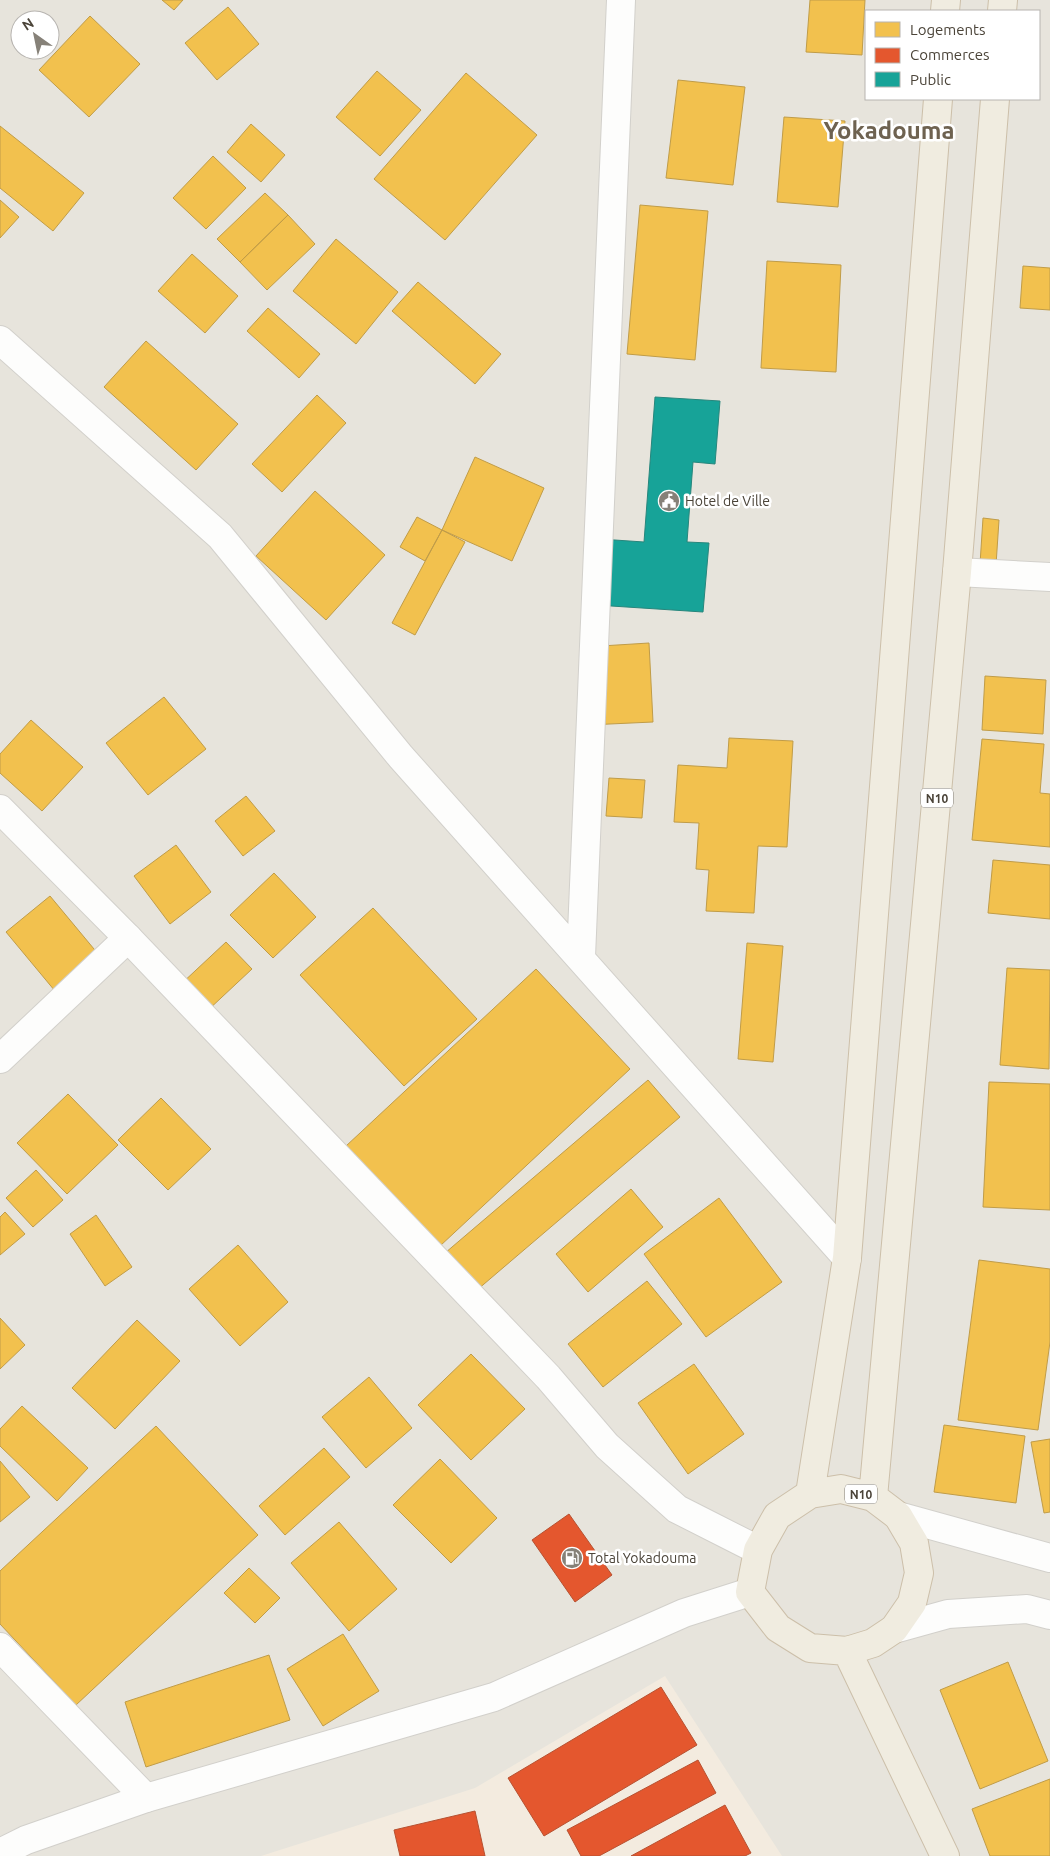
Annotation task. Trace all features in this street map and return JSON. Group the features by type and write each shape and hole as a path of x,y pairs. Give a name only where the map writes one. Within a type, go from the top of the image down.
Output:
{"highway":[{"path":"810,1494 847,1258 938,100"},
{"name":"N10","path":"873,1497 957,572 995,100"},
{"name":"N10","path":"842,1489 873,1497 898,1516 914,1543 919,1573 912,1604 894,1629 873,1643 847,1651 810,1648 778,1628 750,1592 758,1550 777,1516 810,1494 842,1489"},
{"path":"847,1651 945,1856"}],"street":[{"path":"581,957 621,0"},
{"path":"0,340 220,536 400,757 581,957 847,1258"},
{"path":"957,572 1050,577"},
{"path":"0,809 128,938 548,1377 607,1446 677,1508 758,1550"},
{"path":"0,1059 128,938"},
{"path":"898,1516 1050,1558"},
{"path":"0,1853 26,1840 146,1798 494,1697 684,1613 750,1592"},
{"path":"894,1629 948,1614 1026,1609 1050,1615"},
{"path":"0,1647 146,1798"}],"shaded area":[{"path":"0,0 1050,0 1050,1856 0,1856"},
{"path":"665,1676 782,1856 261,1856 475,1788"}],"building: Logements":[{"path":"162,0 183,0 174,10"},
{"path":"810,0 865,0 862,55 806,52"},
{"path":"228,7 259,44 217,80 185,43"},
{"path":"90,16 140,64 89,117 39,70 48,60 60,60 60,48"},
{"path":"377,71 421,110 380,156 336,117"},
{"path":"466,73 537,135 445,240 374,179"},
{"path":"678,80 745,87 733,185 666,178"},
{"path":"784,117 845,121 838,207 777,202"},
{"path":"251,124 285,155 261,182 227,152"},
{"path":"0,126 84,193 53,231 0,188"},
{"path":"213,156 246,188 206,229 173,198"},
{"path":"265,193 288,215 240,262 217,239"},
{"path":"0,200 19,217 0,238"},
{"path":"640,205 708,211 695,360 627,354"},
{"path":"288,215 315,244 267,290 240,262"},
{"path":"336,239 398,292 356,344 293,291"},
{"path":"192,254 238,296 205,333 158,291"},
{"path":"767,261 841,265 836,372 761,368"},
{"path":"1023,266 1050,268 1050,310 1020,308"},
{"path":"418,282 501,354 475,384 392,311"},
{"path":"268,308 320,354 299,378 247,331"},
{"path":"146,341 238,424 196,470 104,387"},
{"path":"317,395 346,423 282,492 252,464"},
{"path":"475,457 544,488 512,561 442,530"},
{"path":"315,491 385,555 326,620 256,556"},
{"path":"417,517 442,530 425,561 400,547"},
{"path":"983,518 999,520 996,565 980,564"},
{"path":"442,530 465,542 415,635 392,623"},
{"path":"649,643 653,722 588,725 585,647"},
{"path":"985,676 1046,680 1043,734 982,730"},
{"path":"164,697 206,749 148,795 106,743"},
{"path":"31,720 83,767 42,811 0,773 0,754"},
{"path":"729,738 793,741 787,847 758,846 754,913 706,911 709,870 696,869 699,823 674,822 678,765 727,768"},
{"path":"982,739 1044,744 1040,793 1050,794 1050,847 972,840"},
{"path":"609,778 645,780 642,818 606,816"},
{"path":"246,796 275,831 243,856 215,821"},
{"path":"176,845 211,892 170,924 134,876"},
{"path":"993,860 1050,865 1050,919 988,913"},
{"path":"274,873 316,917 273,958 230,915"},
{"path":"50,896 99,955 55,991 6,932"},
{"path":"373,908 477,1019 404,1086 300,975"},
{"path":"226,942 252,969 206,1012 180,985"},
{"path":"747,943 783,946 773,1062 738,1059"},
{"path":"1007,968 1050,970 1049,1069 1000,1065"},
{"path":"536,969 630,1069 440,1246 346,1146"},
{"path":"648,1080 680,1117 477,1290 445,1253"},
{"path":"989,1082 1050,1084 1050,1210 983,1207"},
{"path":"68,1094 118,1145 67,1194 17,1143"},
{"path":"161,1098 211,1149 168,1190 118,1140"},
{"path":"36,1170 63,1200 33,1227 6,1198"},
{"path":"631,1189 663,1227 588,1292 556,1254"},
{"path":"719,1198 782,1282 706,1337 644,1254"},
{"path":"5,1212 25,1234 0,1255 0,1217"},
{"path":"96,1215 132,1267 105,1286 70,1234"},
{"path":"238,1245 288,1302 240,1346 189,1289"},
{"path":"979,1260 1050,1269 1050,1342 1038,1430 958,1420"},
{"path":"647,1281 682,1324 603,1387 568,1344"},
{"path":"0,1318 25,1345 0,1369"},
{"path":"137,1320 180,1361 115,1429 72,1388"},
{"path":"471,1354 525,1409 471,1460 418,1405"},
{"path":"694,1364 744,1434 688,1474 638,1403"},
{"path":"369,1377 412,1428 366,1468 322,1417"},
{"path":"22,1406 88,1468 57,1501 0,1446 0,1429"},
{"path":"944,1425 1025,1436 1016,1503 934,1492"},
{"path":"156,1426 258,1535 76,1705 0,1624 0,1571"},
{"path":"1050,1439 1050,1512 1044,1513 1031,1442"},
{"path":"324,1448 350,1477 285,1535 259,1506"},
{"path":"440,1459 497,1518 451,1563 393,1505"},
{"path":"0,1461 30,1497 0,1522"},
{"path":"339,1522 397,1589 349,1631 291,1563"},
{"path":"249,1568 280,1598 255,1623 224,1593"},
{"path":"343,1634 379,1691 323,1726 287,1669"},
{"path":"269,1655 290,1720 146,1767 125,1702"},
{"path":"1008,1662 1048,1761 980,1789 940,1690"},
{"path":"1050,1779 1050,1856 990,1856 972,1809"}],"building: Commerces":[{"name":"Total Yokadouma","path":"569,1514 612,1575 575,1602 532,1540"},
{"path":"661,1687 697,1745 544,1836 508,1778"},
{"path":"698,1760 716,1793 599,1856 581,1856 567,1830"},
{"path":"725,1805 751,1853 745,1856 631,1856"},
{"path":"475,1811 485,1856 400,1856 394,1830"}],"building: Public":[{"name":"Hotel de Ville","path":"655,397 720,401 715,464 693,462 687,542 709,543 703,612 596,605 600,539 644,542"}],"place":[{"name":"Hotel de Ville","path":"669,501"},
{"name":"Total Yokadouma","path":"572,1558"}],"district":[{"name":"Yokadouma","path":"889,130"}]}
